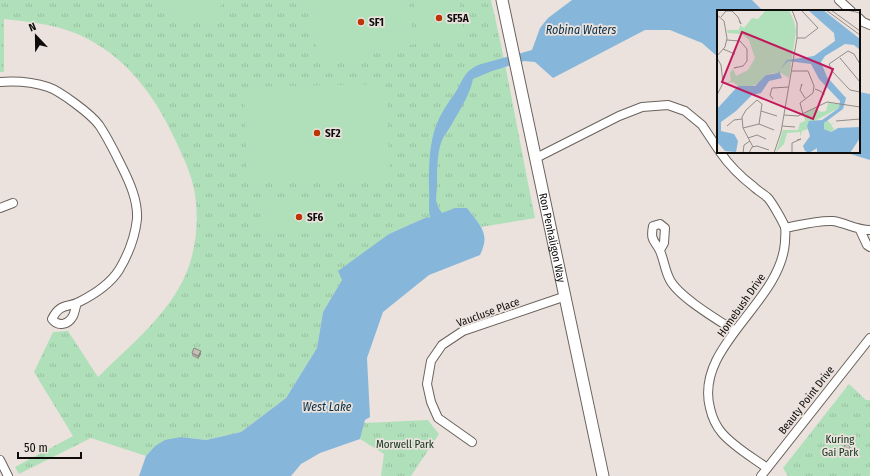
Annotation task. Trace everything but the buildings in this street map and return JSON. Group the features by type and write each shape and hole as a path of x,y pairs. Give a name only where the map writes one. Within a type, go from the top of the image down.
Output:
{"street":[{"name":"Ron Penhaligon Way","path":"502,0 604,476"},
{"path":"839,0 850,10"},
{"path":"860,19 870,25"},
{"path":"0,82 14,81 49,87 78,105 98,124 115,153 131,186 137,219 131,246 118,272 104,286 77,303"},
{"path":"536,158 619,116 642,107 668,105 685,112 702,125 717,148"},
{"path":"721,153 739,174 769,199 786,228 814,222 833,221 860,230 870,230"},
{"path":"0,208 13,203"},
{"name":"Homebush Drive","path":"767,468 722,433 713,418 707,393 709,378 717,359 734,331 763,293 778,270 784,252 786,228"},
{"path":"860,230 870,247"},
{"path":"660,250 670,281 684,296 734,331"},
{"name":"Vaucluse Place","path":"472,442 438,418 431,402 427,384 431,361 442,345 463,331 566,296"},
{"name":"Beauty Point Drive","path":"761,476 870,338"},
{"path":"0,460 8,476"}],"green space":[{"path":"0,0 491,0 535,218 481,227 467,208 430,219 427,217 389,234 342,280 323,312 317,348 286,398 241,432 206,440 181,437 155,446 146,456 91,438 19,474 15,467 73,436 34,372 53,332 68,331 98,377 151,325 174,296 183,280 192,256 196,233 197,210 194,189 185,161 163,115 143,86 131,72 104,49 78,34 58,27 4,19 4,72 0,72"},
{"path":"163,0 226,0 211,17 204,21 197,22 185,19"},
{"name":"SF1","path":"307,0 406,0 415,44 320,64"},
{"name":"SF5A","path":"413,0 459,0 465,36 422,44"},
{"name":"SF2","path":"386,84 390,180 247,182 244,87"},
{"name":"SF6","path":"334,201 334,233 264,234 264,202"},
{"name":"Kuring Gai Park","path":"849,384 866,400 870,400 870,475 788,476 783,468"},
{"name":"Morwell Park","path":"428,420 439,434 411,476 381,476 384,454 360,439 364,423"}],"water":[{"name":"West Lake","path":"572,0 752,0 762,10 717,10 717,56 702,43 670,30 645,30 553,78 535,62 524,61 492,71 473,79 465,101 441,143 438,160 436,199 437,205 442,213 455,208 467,208 480,225 484,235 483,247 480,255 429,275 383,312 367,358 370,417 365,420 360,439 320,453 301,464 291,476 139,476 146,456 155,446 165,440 181,437 206,440 241,432 286,398 317,348 323,312 342,280 338,271 389,234 427,217 430,218 429,169 434,131 445,107 465,76 470,70 478,65 532,50 540,28 548,18"},
{"path":"860,92 870,94 870,160 847,153 860,153"}],"place":[{"name":"SF5A","path":"439,18"},
{"name":"SF1","path":"361,22"},
{"name":"SF2","path":"317,133"},
{"name":"SF6","path":"299,217"}],"water label":[{"name":"Robina Waters","path":"581,30"}]}
